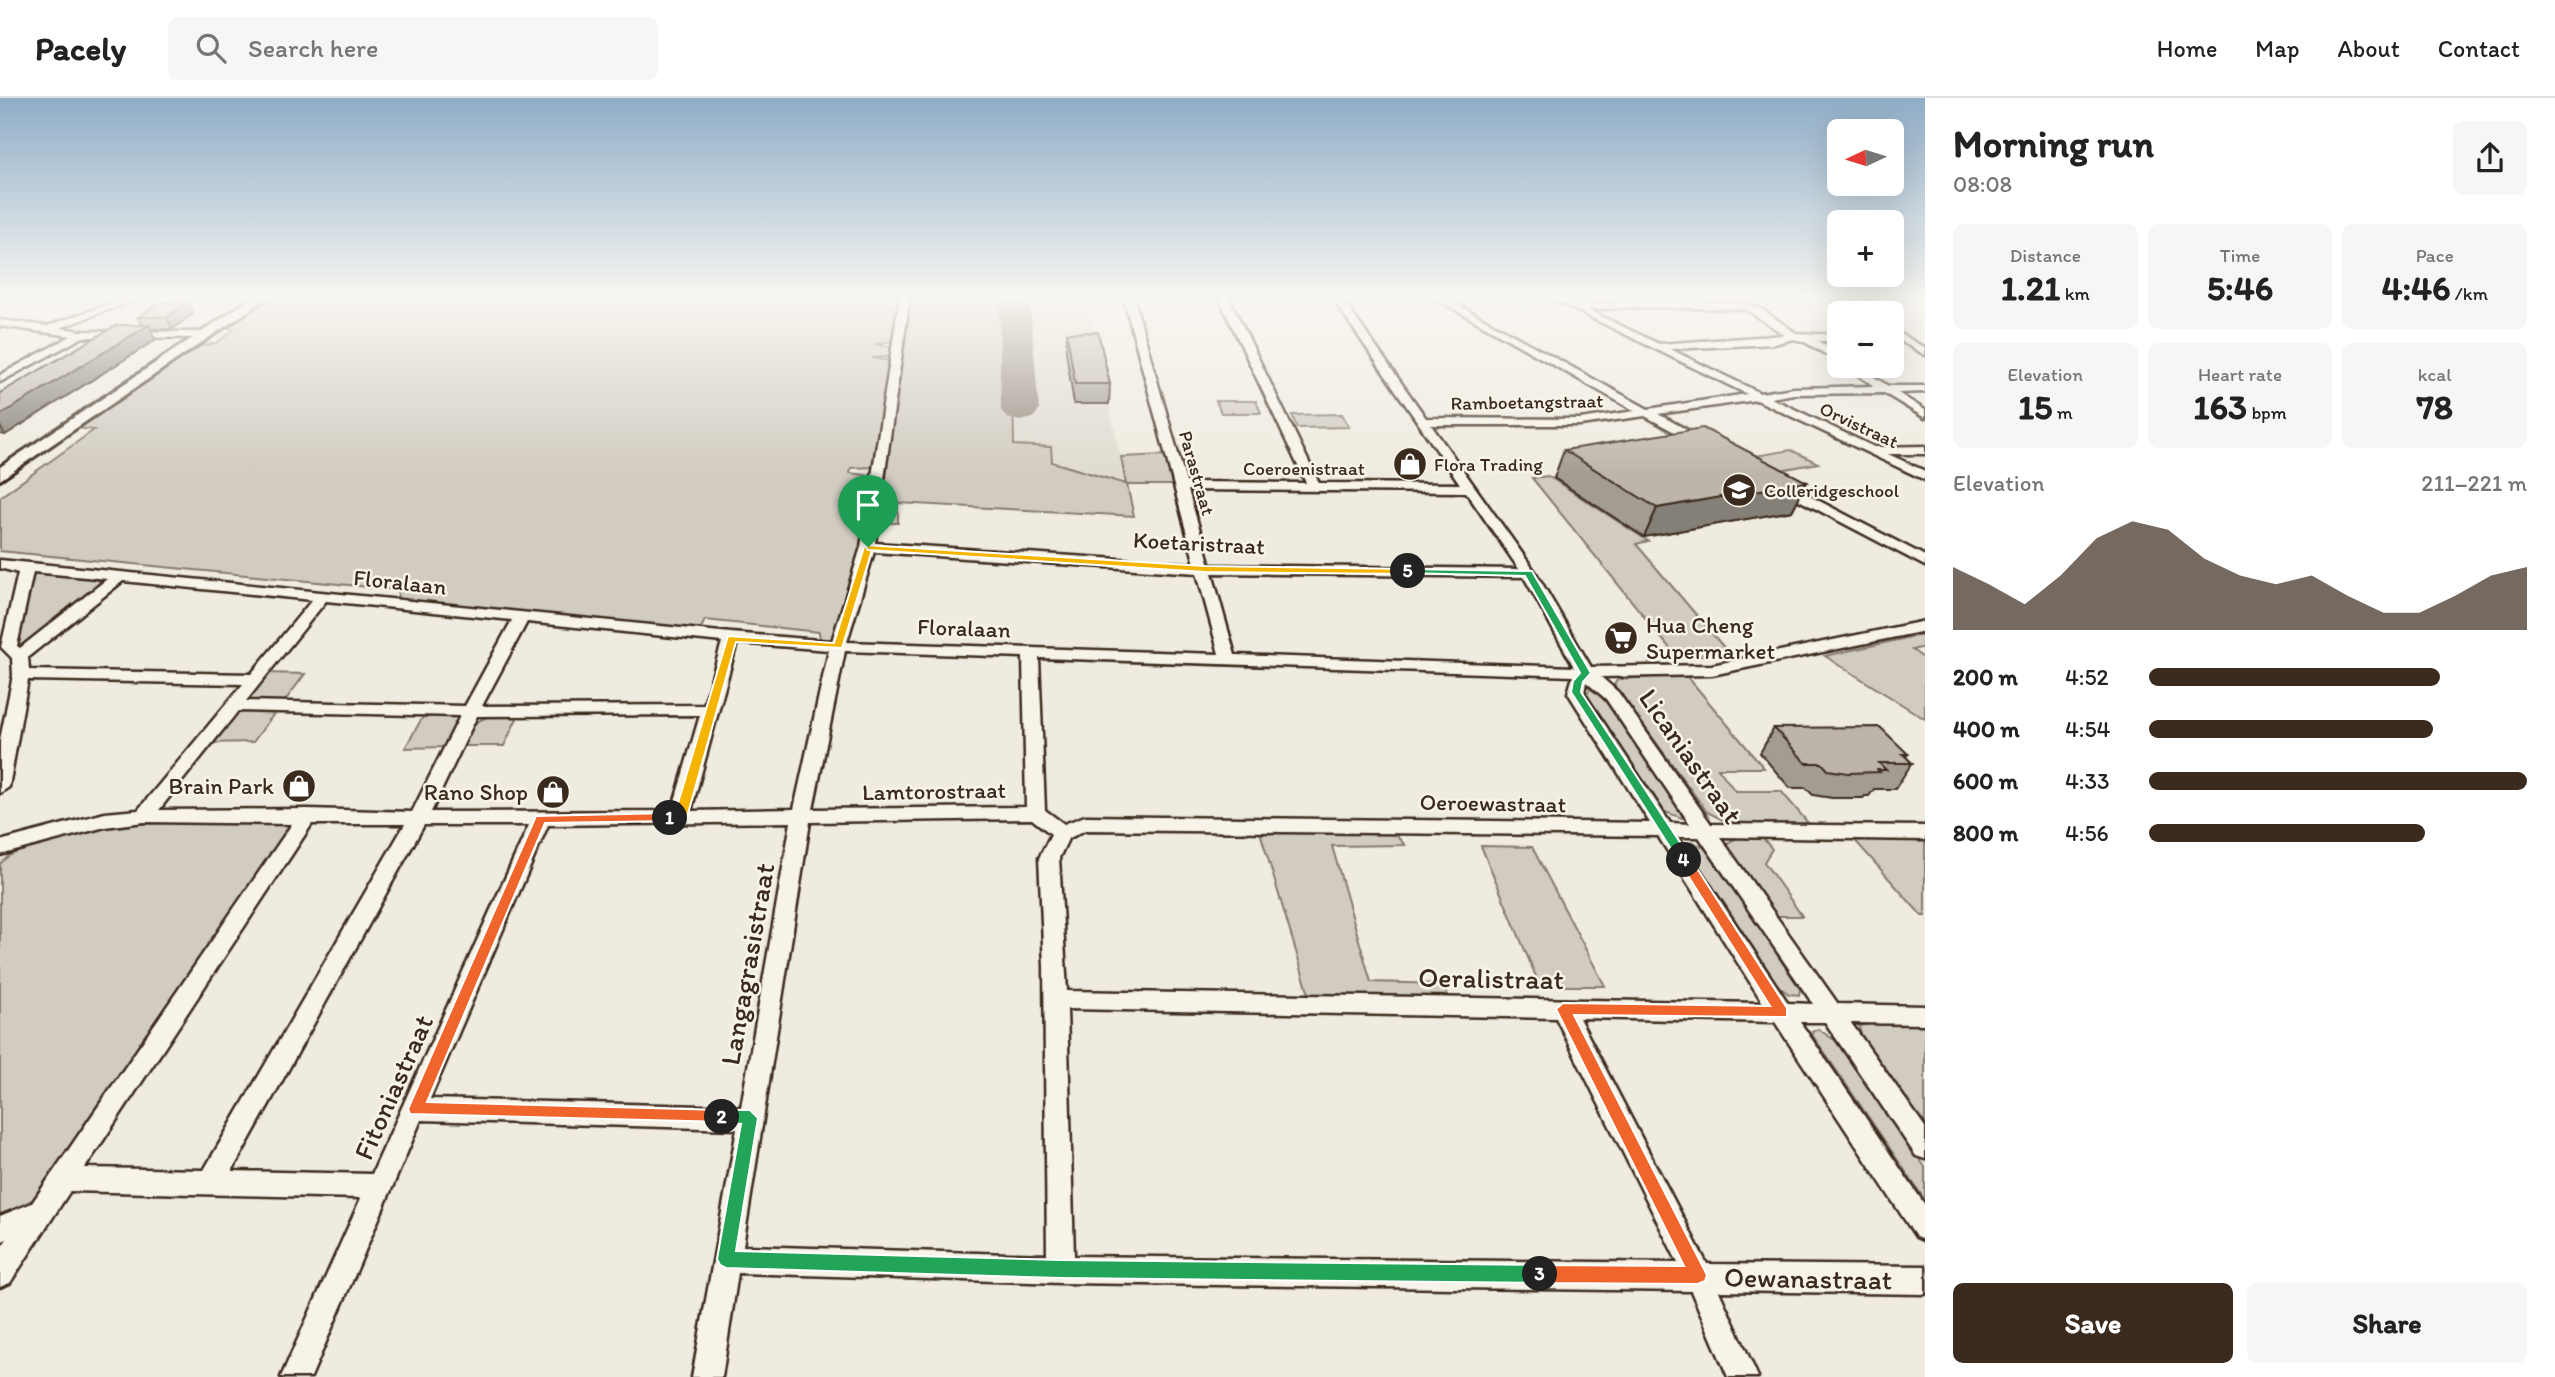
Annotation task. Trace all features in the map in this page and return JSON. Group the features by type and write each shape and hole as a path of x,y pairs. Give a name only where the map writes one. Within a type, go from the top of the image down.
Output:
{"main road":[{"path":"0,461 156,356"},
{"path":"0,475 177,356"}],"street":[{"path":"0,379 42,356"},
{"name":"Langagrasistraat","path":"707,1377 802,818 838,646 868,547 896,356"},
{"name":"Parastraat","path":"1144,356 1229,661"},
{"path":"1251,356 1314,487"},
{"name":"Licaniastraat","path":"1377,356 1528,573 1586,673 1612,696 1925,1148"},
{"path":"1543,356 1719,452"},
{"name":"Orvistraat","path":"1672,356 1925,476"},
{"path":"1869,378 1925,415"},
{"name":"Ramboetangstraat","path":"1422,421 1580,422 1825,388 1925,389"},
{"path":"1871,450 1925,450"},
{"path":"0,461 19,463"},
{"path":"1768,478 1925,562"},
{"name":"Coeroenistraat","path":"1180,486 1469,488"},
{"name":"Koetaristraat","path":"868,547 1205,569 1528,573"},
{"name":"Floralaan","path":"0,564 732,638 838,646 1586,673 1712,670 1925,626"},
{"path":"0,573 26,567 9,647 20,656 21,675 7,707 0,787"},
{"path":"20,656 120,576"},
{"path":"145,816 321,597"},
{"path":"211,1183 419,817 471,710 522,617"},
{"path":"680,817 732,638"},
{"path":"1031,654 1036,813"},
{"path":"1586,673 1578,681 1576,692 1925,1228"},
{"path":"21,675 253,679"},
{"path":"231,706 711,710"},
{"name":"Lamtorostraat","path":"0,848 105,820 145,816 308,815 541,819 802,818 1036,813 1062,832"},
{"path":"0,1273 61,1178 308,815"},
{"name":"Fitoniastraat","path":"296,1377 416,1109 541,819"},
{"name":"Oeroewastraat","path":"1062,832 1085,823 1925,833"},
{"path":"1061,1269 1049,858 1053,844 1062,832"},
{"name":"Oeralistraat","path":"1055,1000 1925,1015"},
{"path":"1563,1009 1698,1275 1743,1377"},
{"path":"416,1109 750,1118"},
{"path":"61,1178 382,1186"},
{"path":"0,1229 38,1213"},
{"name":"Oewanastraat","path":"726,1259 1061,1269 1698,1275 1925,1280"}],"shaded area":[{"path":"162,356 168,356 22,454 16,454"},
{"path":"184,356 891,356 872,358 890,361 874,467 851,468 850,473 873,476 850,620 836,639 820,639 819,632 705,620 700,630 397,599 399,590 0,551 0,497 94,430 76,428"},
{"path":"902,356 1001,356 1001,378 1013,379 1014,445 1051,447 1052,462 1126,484 1121,457 1167,455 1174,485 1127,485 1134,516 898,503 898,523 879,523"},
{"path":"912,356 1098,356 1134,516 893,503"},
{"path":"1216,401 1256,401 1261,413 1221,413"},
{"path":"1342,414 1349,427 1297,428 1292,415"},
{"path":"1791,450 1818,463 1764,473 1738,459"},
{"path":"1548,476 1648,541 1636,544 1726,650 1703,655 1676,656 1532,478"},
{"path":"32,573 97,579 101,584 21,647 15,643"},
{"path":"1925,634 1925,647 1912,650 1925,659 1925,719 1825,656"},
{"path":"264,673 305,674 284,702 244,702"},
{"path":"1686,675 1764,768 1718,768 1735,791 1781,791 1809,824 1731,824 1707,812 1614,685 1618,679"},
{"path":"1590,689 1610,707 1638,744 1683,812 1682,818 1665,812 1586,695"},
{"path":"242,711 276,711 253,742 209,743 231,715"},
{"path":"425,713 459,715 462,718 447,747 405,748"},
{"path":"489,716 518,716 504,746 461,746 472,724"},
{"path":"146,821 295,824 38,1197 0,1216 0,864 27,846 46,840 90,829"},
{"path":"1260,832 1394,833 1405,845 1332,846 1371,982 1443,984 1449,1000 1310,998"},
{"path":"1762,837 1772,849 1764,862 1802,916 1776,916 1727,843 1737,838"},
{"path":"1852,837 1925,838 1925,916 1922,916"},
{"path":"1693,842 1707,849 1800,989 1799,995 1789,994 1779,987 1687,847 1687,843"},
{"path":"1481,846 1532,847 1605,986 1540,986"},
{"path":"1925,1024 1925,1128 1862,1040 1859,1026"},
{"path":"1818,1029 1836,1041 1925,1167 1925,1200 1813,1036 1812,1032"}],"building":[{"path":"64,356 98,356 0,415 0,393"},
{"path":"1071,356 1103,356 1110,384 1075,384"},
{"path":"1703,428 1807,482 1657,508 1564,450"},
{"path":"1880,727 1908,754 1903,754 1912,763 1879,763 1886,770 1878,770 1880,772 1848,773 1828,770 1822,763 1806,763 1774,728"}],"taxiway":[{"path":"1017,356 1020,410"}],"place":[{"name":"Flora Trading","path":"1410,464"},
{"name":"Colleridgeschool","path":"1739,490"},
{"name":"Hua Cheng Supermarket","path":"1621,638"},
{"name":"Brain Park","path":"299,786"},
{"name":"Rano Shop","path":"553,792"}],"route":[{"path":"868,547 1205,569 1528,573 1586,673 1578,681 1576,692 1782,1012 1563,1009 1698,1275 1061,1269 726,1259 750,1118 416,1109 541,819 680,817 732,638 838,646 868,547"}]}
